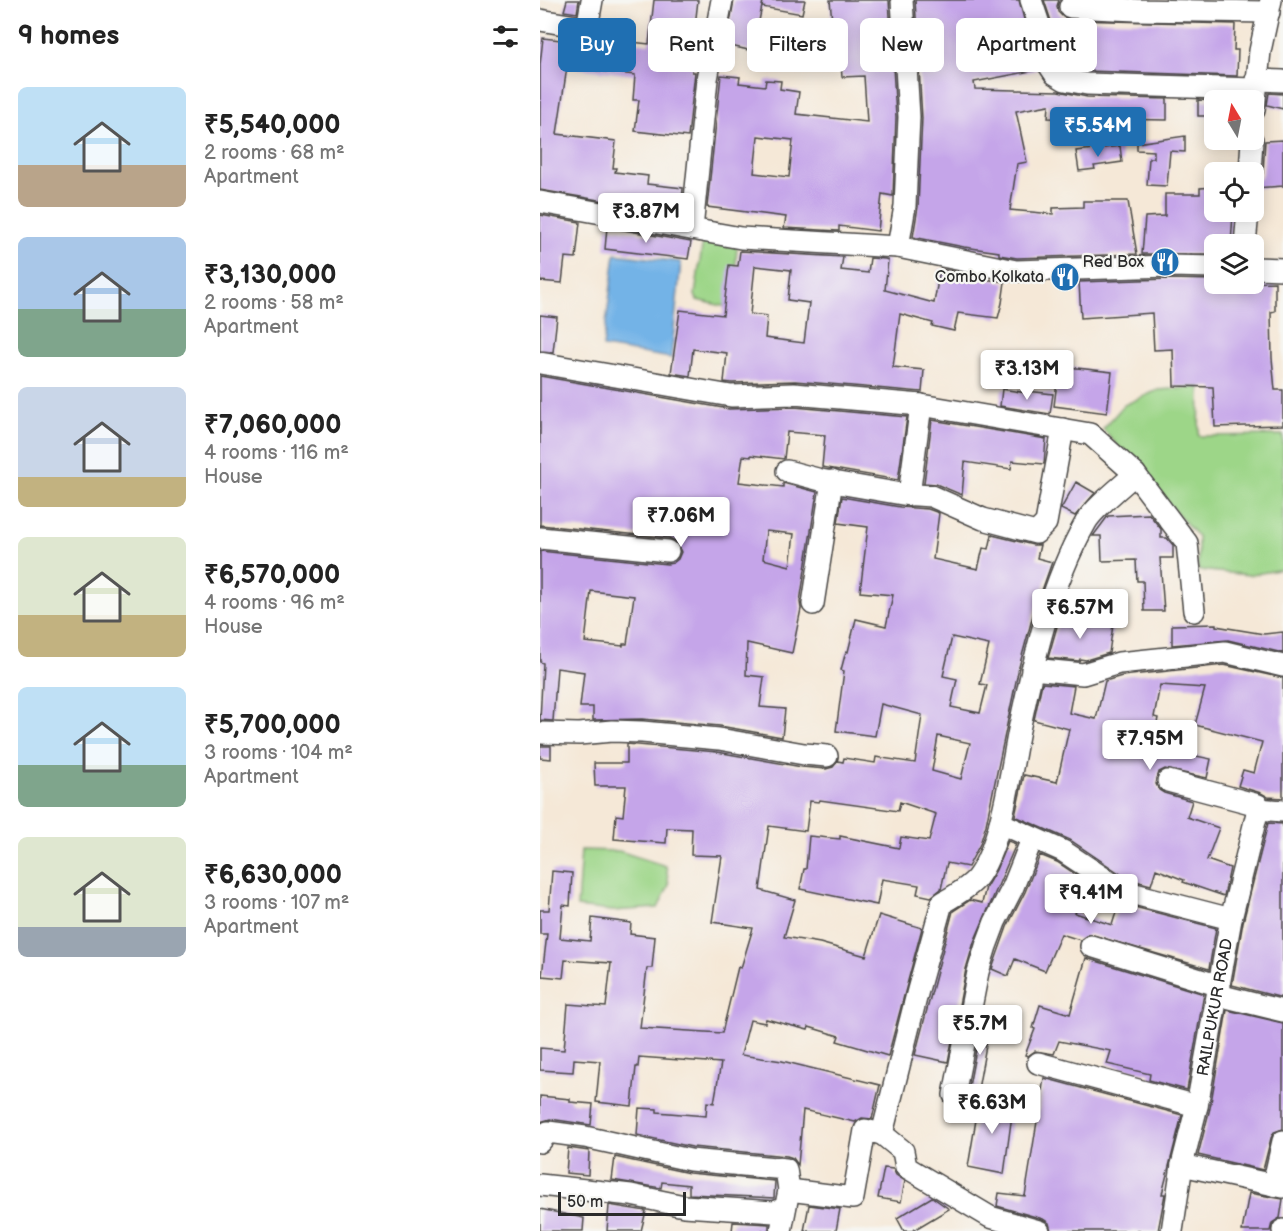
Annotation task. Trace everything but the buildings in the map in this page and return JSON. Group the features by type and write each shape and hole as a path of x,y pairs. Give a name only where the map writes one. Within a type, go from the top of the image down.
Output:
{"street":[{"path":"540,20 587,28 592,0"},
{"path":"692,229 707,79 722,0"},
{"path":"898,247 905,206 909,117 902,0"},
{"path":"1031,0 1049,65 1055,74 1065,80 1087,84 1256,84 1283,81"},
{"path":"1070,7 1136,10 1270,6 1256,90"},
{"path":"540,202 741,238 898,247 1016,272 1204,267"},
{"path":"1264,268 1283,269"},
{"path":"540,363 731,396 794,394 921,405 1090,434 1135,474 1187,543 1194,611"},
{"path":"909,495 921,405"},
{"path":"787,471 832,482 909,495 931,496 983,519 1036,533 1046,523 1064,429"},
{"path":"882,1134 942,903 976,879 1000,824 1032,669 1063,568 1088,519 1135,474"},
{"path":"813,604 832,482"},
{"path":"540,538 668,551"},
{"path":"1032,669 1083,674 1119,663 1225,652 1283,666"},
{"path":"540,733 642,732 719,739 827,756"},
{"path":"1168,781 1258,805 1258,809 1283,810"},
{"name":"RAILPUKUR ROAD","path":"1172,1231 1182,1165 1197,1106 1231,919 1258,809"},
{"path":"1000,824 1063,851 1123,891 1231,919"},
{"path":"954,1095 978,972 995,922 1032,839"},
{"path":"1091,946 1283,1011"},
{"path":"1038,1064 1197,1106"},
{"path":"540,1185 631,1195 684,1206 774,1212 787,1199 853,1198 864,1130 882,1134 903,1151 906,1167 988,1224 1039,1231"},
{"path":"540,1142 548,1132 585,1137 690,1160 786,1169 787,1199 781,1231"},
{"path":"1182,1165 1278,1186 1283,1142"}],"green space":[{"path":"703,240 737,247 733,300 727,307 697,300 695,295"},
{"path":"1200,387 1199,436 1283,435 1283,569 1250,575 1198,570 1198,537 1103,429 1124,405 1158,390"},
{"path":"581,850 619,851 666,866 669,885 658,908 612,911 577,907"}],"water":[{"path":"615,254 681,262 671,358 603,347"}],"place":[{"name":"Red Box","path":"1165,262"},
{"name":"Combo Kolkata","path":"1065,277"}]}
